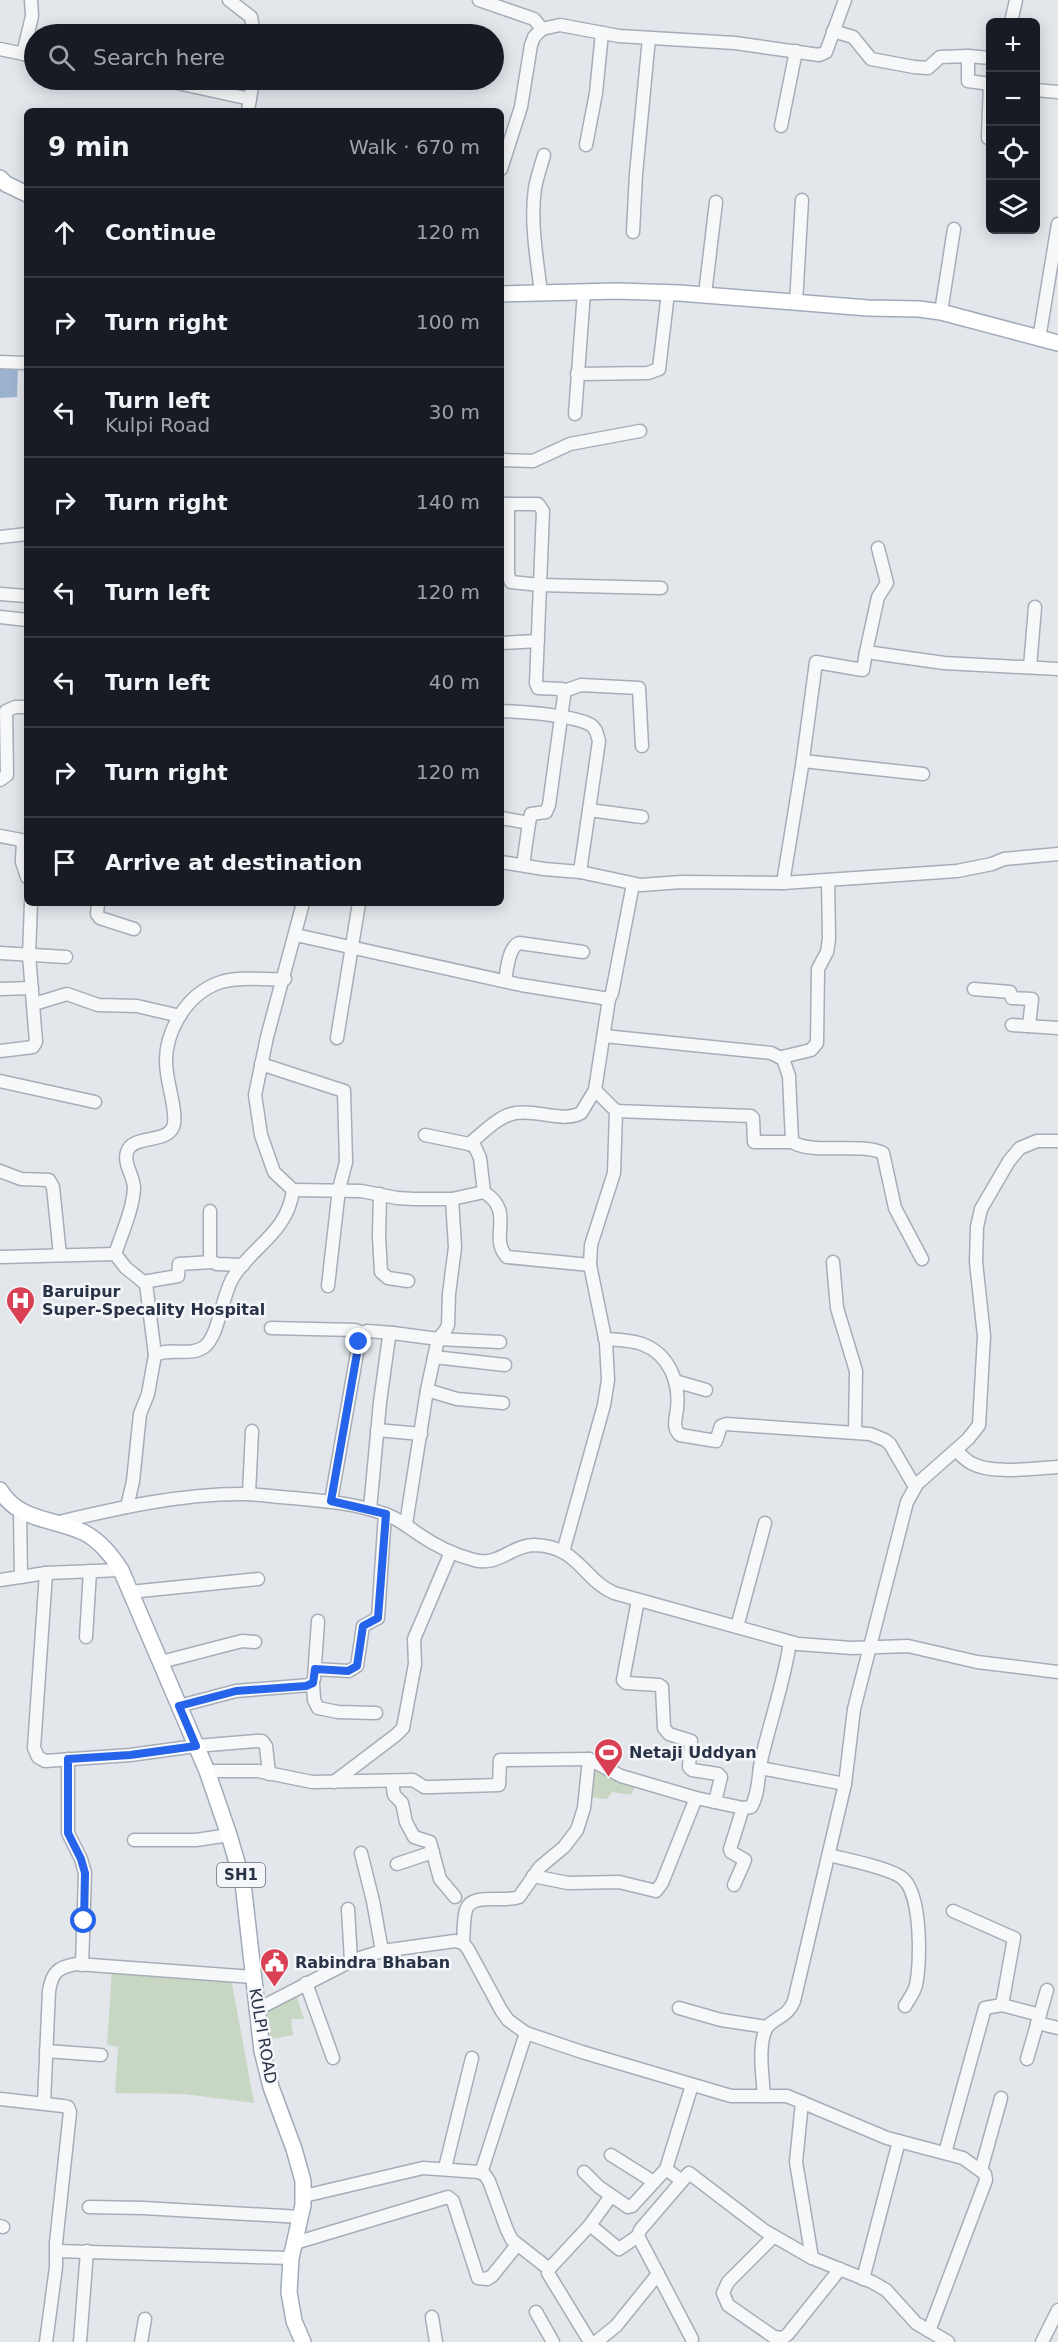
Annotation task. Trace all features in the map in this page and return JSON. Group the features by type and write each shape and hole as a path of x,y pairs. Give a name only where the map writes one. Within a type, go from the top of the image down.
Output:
{"main road":[{"path":"0,178 24,192"},
{"path":"504,294 668,292 868,308 919,309 941,312 1058,343"},
{"name":"KULPI ROAD","path":"0,1490 20,1511 84,1533 110,1554 121,1570 207,1771 243,1883 256,2010 271,2087 300,2167 304,2196 289,2282 290,2307 303,2342"}],"street":[{"path":"31,0 31,24"},
{"path":"230,0 251,17 252,24"},
{"path":"479,0 506,4 534,19 542,29"},
{"path":"504,160 521,107 528,53 534,37 542,29 560,25 649,39 735,43 816,55 827,50 845,0"},
{"path":"1012,18 1016,0"},
{"path":"833,31 853,37 868,57 885,62 925,68 940,57 986,58"},
{"path":"586,145 596,93 602,33"},
{"path":"633,232 636,174 649,39"},
{"path":"0,49 24,54"},
{"path":"781,126 796,51"},
{"path":"968,56 968,81 986,83"},
{"path":"198,90 249,105 251,90"},
{"path":"1040,90 1058,92"},
{"path":"541,293 534,204 536,182 544,155"},
{"path":"796,303 802,200"},
{"path":"705,294 716,202"},
{"path":"1039,339 1058,224"},
{"path":"941,312 954,229"},
{"path":"574,414 584,292"},
{"path":"577,374 648,374 658,369 668,292"},
{"path":"0,362 24,363"},
{"path":"504,460 533,461 562,446 640,431"},
{"path":"642,746 639,688 581,685 564,691 538,688 538,641 540,585 543,511 538,504 504,504 509,579 514,583 540,585 661,588"},
{"path":"0,537 24,534"},
{"path":"783,883 816,662 863,670 876,606 887,583 878,548"},
{"path":"0,594 24,596"},
{"path":"1030,667 1035,607"},
{"path":"0,617 24,620"},
{"path":"504,643 538,641"},
{"path":"866,652 944,663 1058,669"},
{"path":"523,865 531,814 546,812 549,805 564,691"},
{"path":"0,780 7,775 6,711 15,707 24,707"},
{"path":"504,711 532,712 562,718 592,726 596,730 599,741 580,872"},
{"path":"802,761 923,774"},
{"path":"589,810 642,817"},
{"path":"504,819 529,823"},
{"path":"0,836 24,841"},
{"path":"24,848 22,862 24,868"},
{"path":"504,862 580,872 633,884 783,883 962,870 1004,859 1058,854"},
{"path":"604,1036 733,1048 771,1053 782,1057 811,1050 816,1043 818,969 827,952 829,939 828,880"},
{"path":"469,1144 507,1115 518,1112 576,1115 581,1113 596,1090 609,999 633,884"},
{"path":"0,1051 33,1047 36,1037 29,955 31,906"},
{"path":"98,906 97,914 100,918 134,929"},
{"path":"302,906 255,1095 261,1135 274,1172 293,1190 339,1189 398,1198 452,1199 484,1192 495,1199 499,1207 501,1248 507,1257 590,1265"},
{"path":"337,1038 359,906"},
{"path":"296,935 505,981 609,999"},
{"path":"505,981 511,952 519,943 583,952"},
{"path":"0,953 66,957"},
{"path":"115,1254 133,1191 126,1160 127,1151 135,1144 168,1133 173,1127 166,1054 167,1043 174,1024 201,992 222,982 285,979"},
{"path":"0,989 32,988"},
{"path":"974,989 1008,992 1012,998 1032,999 1029,1026"},
{"path":"34,1005 67,994 98,1005 137,1006 180,1016"},
{"path":"1012,1025 1058,1028"},
{"path":"782,1057 787,1065 789,1076 792,1142"},
{"path":"261,1064 344,1091 346,1162 339,1189 328,1286"},
{"path":"0,1081 94,1102"},
{"path":"596,1090 616,1111 751,1116 754,1142 792,1142 802,1146 883,1153 895,1208 922,1259"},
{"path":"563,1552 604,1406 609,1367 590,1265 591,1245 614,1173 616,1111"},
{"path":"425,1135 469,1144 477,1151 484,1192"},
{"path":"764,2096 762,2049 767,2027 786,2013 794,2001 845,1784 852,1719 907,1502 915,1487 977,1429 980,1420 984,1336 976,1262 979,1214 999,1177 1020,1148 1037,1141 1058,1140"},
{"path":"0,1171 21,1179 49,1180 53,1187 60,1255"},
{"path":"155,1355 160,1352 195,1352 206,1346 212,1337 234,1275 278,1227 291,1200 293,1190"},
{"path":"380,1194 381,1272 388,1278 408,1281"},
{"path":"406,1524 427,1390 438,1339 446,1331 448,1325 455,1233 452,1199"},
{"path":"210,1211 210,1258 213,1262"},
{"path":"0,1257 115,1254"},
{"path":"115,1254 126,1268 143,1282 148,1293 155,1355 148,1394 140,1414 133,1481 127,1507"},
{"path":"143,1282 178,1276 179,1264 213,1262 243,1265"},
{"path":"833,1262 837,1308 857,1376 855,1432"},
{"path":"271,1328 355,1330 363,1333 393,1333 438,1339 500,1342"},
{"path":"331,1501 359,1342 363,1333"},
{"path":"370,1509 387,1343 393,1333"},
{"path":"605,1339 642,1344 665,1358 679,1396 675,1429 680,1435 716,1441 721,1426 726,1424 855,1432 878,1436 890,1444 915,1487"},
{"path":"434,1357 505,1365"},
{"path":"675,1381 706,1390"},
{"path":"427,1390 457,1399 503,1403"},
{"path":"377,1430 421,1434"},
{"path":"249,1494 252,1431"},
{"path":"956,1450 968,1461 981,1467 1014,1469 1058,1467"},
{"path":"54,1523 174,1498 249,1494 331,1501 386,1514 452,1552 477,1561 494,1561 527,1546 541,1546 563,1552 573,1557 605,1589 790,1642 825,1647 908,1646 977,1662 1058,1672"},
{"path":"20,1511 21,1577"},
{"path":"315,1669 348,1671 357,1666 363,1626 378,1618 386,1514"},
{"path":"736,1627 765,1523"},
{"path":"334,1782 403,1728 415,1664 414,1639 452,1552"},
{"path":"0,1580 46,1573 121,1570"},
{"path":"86,1637 90,1571"},
{"path":"46,1573 34,1748 38,1757 45,1761 262,1742 266,1746 269,1774"},
{"path":"130,1592 258,1580"},
{"path":"638,1600 623,1680 626,1683 662,1687 664,1728 669,1734 691,1741 688,1767 722,1777 715,1802"},
{"path":"318,1621 313,1683 314,1700 318,1708 338,1712 376,1713"},
{"path":"160,1662 242,1641 255,1642"},
{"path":"207,1771 258,1772 300,1780 334,1782 413,1780 424,1787 499,1785 500,1760 589,1759 621,1776 742,1808 753,1805 760,1768 781,1691 790,1642"},
{"path":"179,1706 226,1693 306,1686 313,1683"},
{"path":"68,1759 68,1833 85,1873 82,1965"},
{"path":"462,1943 468,1905 479,1899 515,1899 522,1894 540,1867 572,1838 582,1819 589,1759"},
{"path":"760,1768 845,1784"},
{"path":"392,1781 394,1795 402,1803 406,1822 414,1837 430,1842 440,1879 455,1897"},
{"path":"533,1876 568,1883 619,1882 656,1891 662,1883 696,1797"},
{"path":"734,1885 745,1860 731,1852 730,1849 742,1808"},
{"path":"134,1840 196,1840 229,1835"},
{"path":"361,1852 382,1952"},
{"path":"397,1864 434,1852"},
{"path":"829,1855 894,1874 908,1884 916,1907 918,1963 916,1986 905,2006"},
{"path":"348,1909 351,1961"},
{"path":"953,1911 1014,1938 1002,2005"},
{"path":"256,2010 351,1961 382,1952 447,1941 462,1943 476,1961 508,2020 526,2033 692,2085 740,2097 787,2096 866,2130 963,2158 981,2170 986,2177 983,2192 932,2336"},
{"path":"44,2103 51,1980 56,1970 63,1966 82,1965 253,1977"},
{"path":"306,1983 333,2058"},
{"path":"1026,2059 1047,1990"},
{"path":"945,2152 961,2103 983,2012 988,2007 1002,2005 1058,2028"},
{"path":"679,2008 722,2020 767,2027"},
{"path":"481,2173 526,2033"},
{"path":"46,2050 101,2055"},
{"path":"445,2168 472,2058"},
{"path":"584,2172 611,2196 630,2207 666,2169 692,2085"},
{"path":"981,2170 1001,2098"},
{"path":"0,2099 44,2103 68,2108 70,2118 46,2342"},
{"path":"802,2102 796,2162 812,2258"},
{"path":"863,2278 899,2141"},
{"path":"611,2155 654,2182"},
{"path":"304,2196 423,2168 445,2168 481,2173 489,2181 507,2230 517,2245 549,2269"},
{"path":"666,2169 682,2181"},
{"path":"590,2225 619,2249 638,2236 640,2230 689,2173 774,2236 812,2258 863,2278 886,2290 909,2317 932,2336 948,2342"},
{"path":"590,2342 549,2277 549,2269 590,2225 611,2196"},
{"path":"57,2251 293,2250 448,2197 453,2201 478,2278 487,2279 492,2276 517,2245"},
{"path":"89,2207 301,2217"},
{"path":"638,2236 692,2339"},
{"path":"774,2236 728,2282 724,2287 723,2296 728,2306 774,2337 781,2340 788,2334 840,2269"},
{"path":"80,2342 87,2251"},
{"path":"596,2342 616,2325 658,2274"},
{"path":"1042,2342 1058,2310"},
{"path":"536,2312 553,2342"},
{"path":"432,2317 436,2342"},
{"path":"141,2342 145,2319"}],"green space":[{"name":"Netaji Uddyan","path":"593,1762 616,1765 618,1773 636,1784 631,1795 612,1792 607,1799 586,1797"},
{"path":"112,1968 231,1978 254,2103 184,2094 115,2093 118,2047 107,2045"},
{"path":"296,1994 304,2019 291,2019 293,2035 263,2041 263,2008"}],"water":[{"path":"0,366 18,367 17,397 0,398"}],"place":[{"name":"Baruipur Super-Specality Hospital","path":"21,1326"},
{"name":"Netaji Uddyan","path":"608,1778"},
{"name":"Rabindra Bhaban","path":"274,1988"}],"route":[{"path":"84,1921 84,1866 68,1833 68,1759 130,1755 196,1746 179,1706 236,1691 306,1686 313,1683 315,1669 348,1671 357,1666 363,1626 378,1618 386,1514 331,1501 359,1342"}]}
